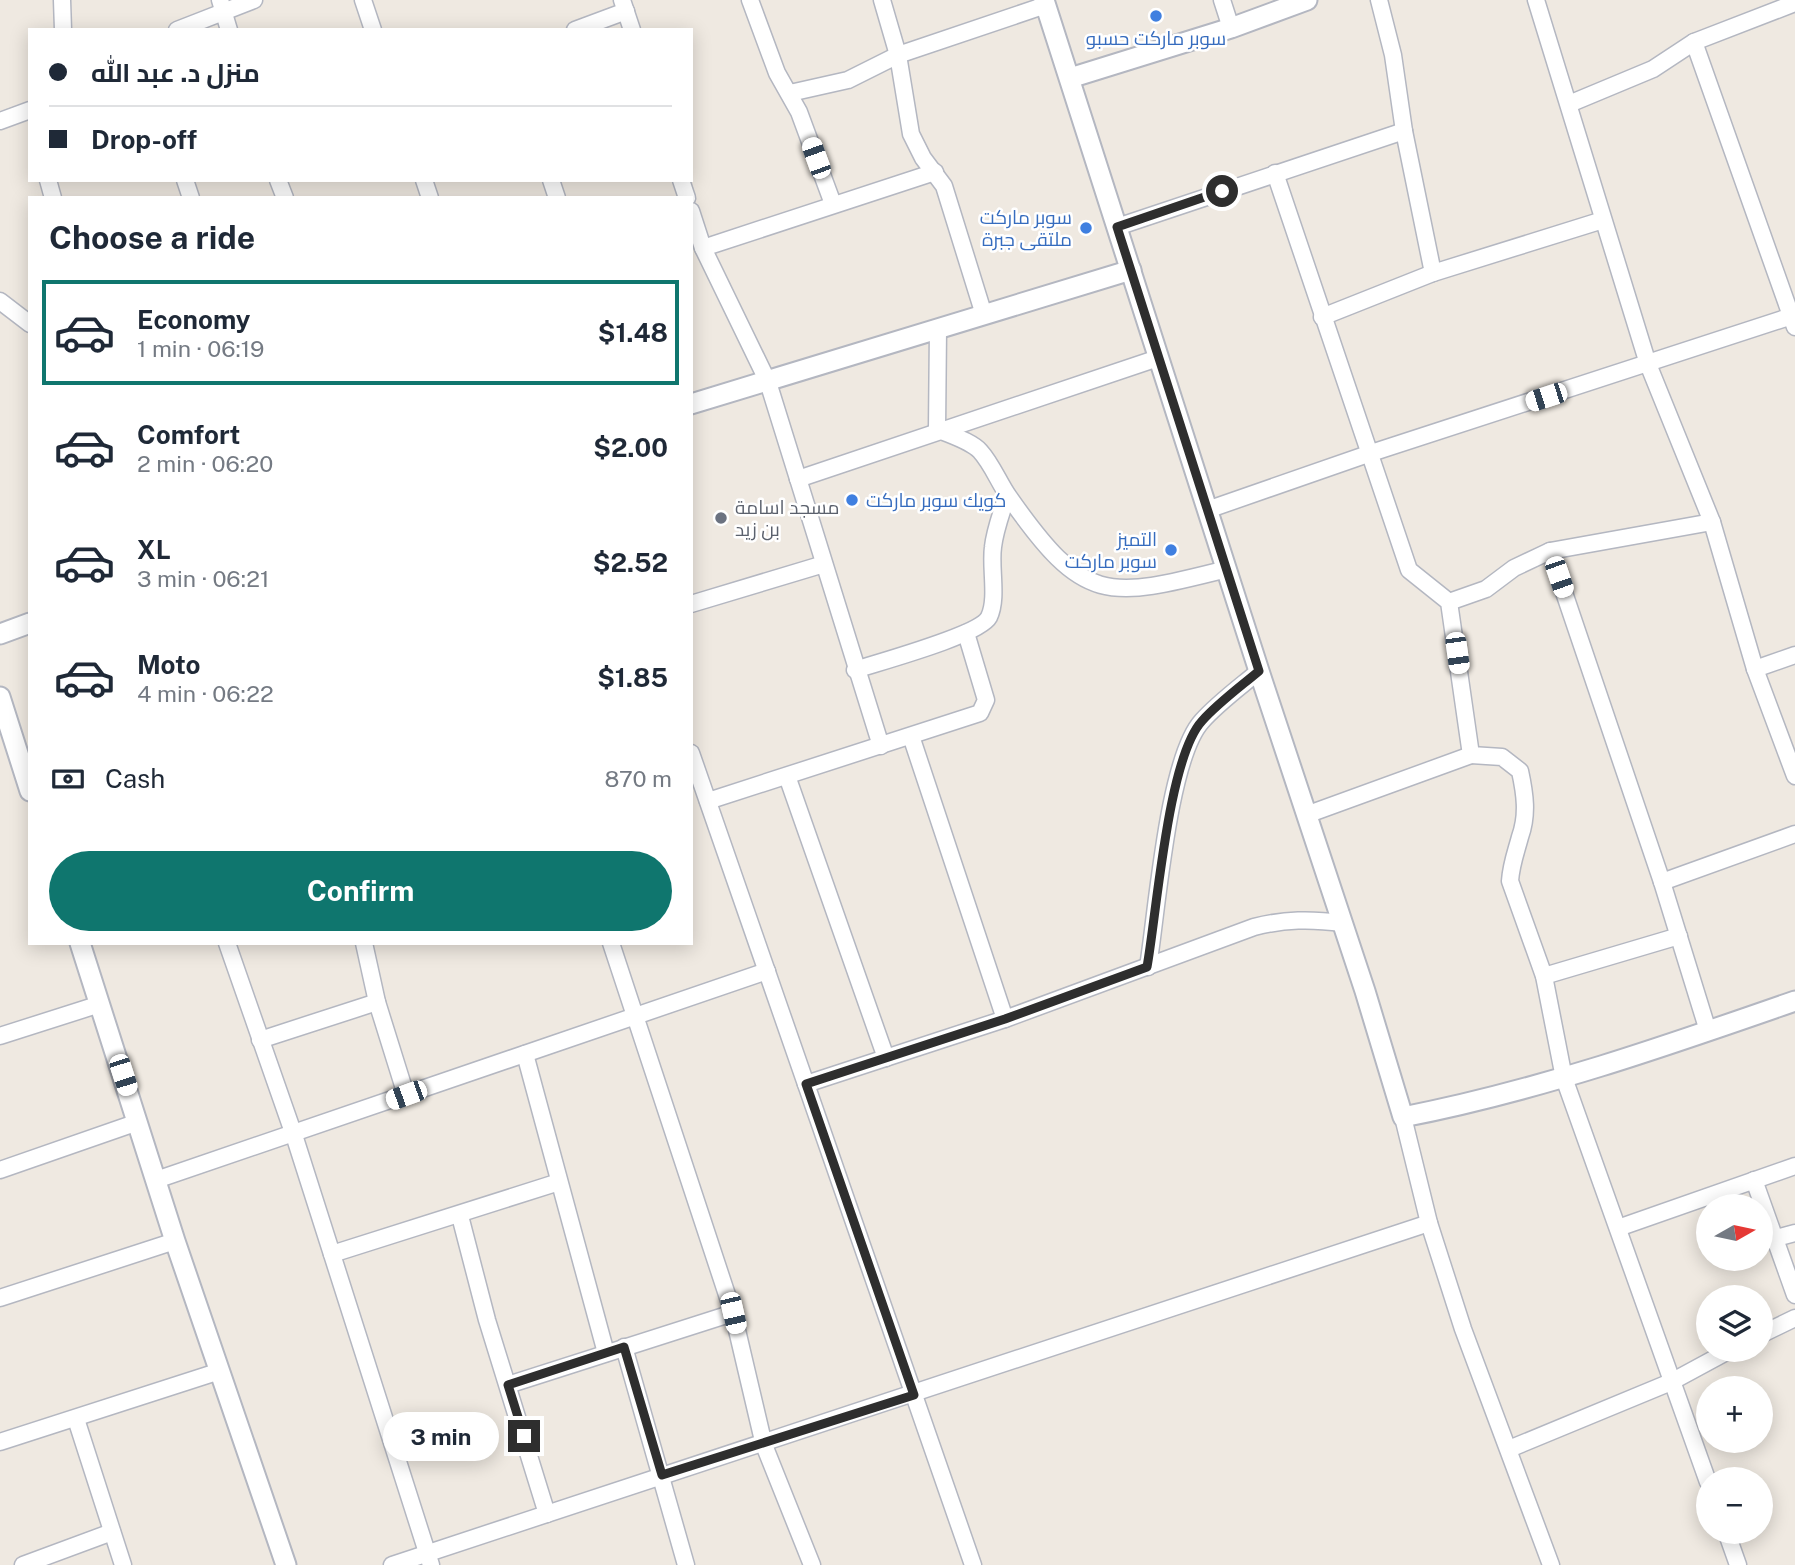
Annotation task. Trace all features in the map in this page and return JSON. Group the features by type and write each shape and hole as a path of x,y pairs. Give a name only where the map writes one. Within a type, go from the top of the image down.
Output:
{"street":[{"path":"62,0 63,28"},
{"path":"181,28 222,6 254,0"},
{"path":"363,0 372,28"},
{"path":"750,0 777,74 790,93 833,204"},
{"path":"882,0 898,55 911,134 944,186 984,315"},
{"path":"1222,0 1231,28"},
{"path":"1070,78 1231,28 1307,0"},
{"path":"1379,0 1393,55 1404,131 1433,272"},
{"path":"1536,0 1648,364 1712,522 1755,669 1795,776"},
{"path":"790,93 848,80 898,55 1045,3 1259,671 1343,923 1403,1117 1429,1223 1463,1329 1551,1565"},
{"path":"1569,104 1653,69 1694,42 1795,3"},
{"path":"222,6 228,28"},
{"path":"579,28 624,6 631,28"},
{"path":"1207,510 1368,454 1794,320 1694,42"},
{"path":"0,121 28,116"},
{"path":"1117,227 1404,131"},
{"path":"703,248 934,172"},
{"path":"1275,173 1409,570 1449,602 1471,755"},
{"path":"693,217 703,248 768,382 855,670 881,746"},
{"path":"1322,317 1433,272 1603,220"},
{"path":"693,403 1131,270"},
{"path":"0,301 28,322"},
{"path":"937,329 937,429"},
{"path":"798,479 937,429 1158,358"},
{"path":"937,429 979,450 1007,495 1043,544 1070,572 1092,585 1138,588 1227,569"},
{"path":"855,670 966,633 984,623 990,615 993,547 1007,495"},
{"path":"1449,602 1486,589 1514,568 1550,551 1712,522"},
{"path":"1550,551 1662,882 1708,1031"},
{"path":"693,603 824,564"},
{"path":"0,634 28,624"},
{"path":"708,801 980,713 985,708 986,700 966,633"},
{"path":"1755,669 1795,655"},
{"path":"1147,967 1168,827 1181,764 1200,722 1259,671"},
{"path":"0,697 28,785"},
{"path":"911,736 1005,1019"},
{"path":"1306,815 1471,755 1502,757 1520,771 1526,804 1510,881 1544,976 1564,1078 1702,1467"},
{"path":"693,759 973,1565"},
{"path":"787,776 886,1058"},
{"path":"1662,882 1795,834"},
{"path":"806,1084 1005,1019 1280,920 1305,918 1343,923"},
{"path":"1544,976 1679,936"},
{"path":"81,945 175,1241 286,1565"},
{"path":"228,945 294,1135 429,1559"},
{"path":"364,945 377,1002 406,1095"},
{"path":"612,945 733,1313 764,1445 812,1565"},
{"path":"156,1180 767,971"},
{"path":"1403,1117 1481,1101 1564,1078 1795,1001"},
{"path":"260,1040 377,1002"},
{"path":"0,1036 100,1004"},
{"path":"525,1054 606,1353"},
{"path":"0,1170 138,1122"},
{"path":"1619,1228 1795,1166"},
{"path":"1754,1180 1795,1295"},
{"path":"332,1254 460,1216 559,1182"},
{"path":"460,1216 486,1320 547,1514"},
{"path":"393,1565 429,1559 547,1514 662,1475 764,1445 1429,1223"},
{"path":"1776,1238 1795,1233"},
{"path":"0,1298 175,1241"},
{"path":"508,1385 733,1313"},
{"path":"1773,1329 1795,1318"},
{"path":"624,1347 686,1565"},
{"path":"1509,1449 1671,1382 1708,1362"},
{"path":"0,1442 220,1371"},
{"path":"76,1419 123,1565"},
{"path":"23,1565 112,1532"},
{"path":"1731,1544 1738,1565"}],"place":[{"name":"سوبر ماركت حسبو","path":"1156,16"},
{"name":"سوبر ماركت ملتقى جبرة","path":"1086,228"},
{"name":"كويك سوبر ماركت","path":"852,500"},
{"name":"مسجد اسامة بن زيد","path":"721,518"},
{"name":"التميز سوبر ماركت","path":"1171,550"}],"route":[{"path":"524,1436 508,1385 624,1347 662,1475 764,1445 914,1395 806,1084 1005,1019 1147,967 1156,922 1168,827 1181,764 1200,722 1259,671 1117,227 1222,191"}]}
